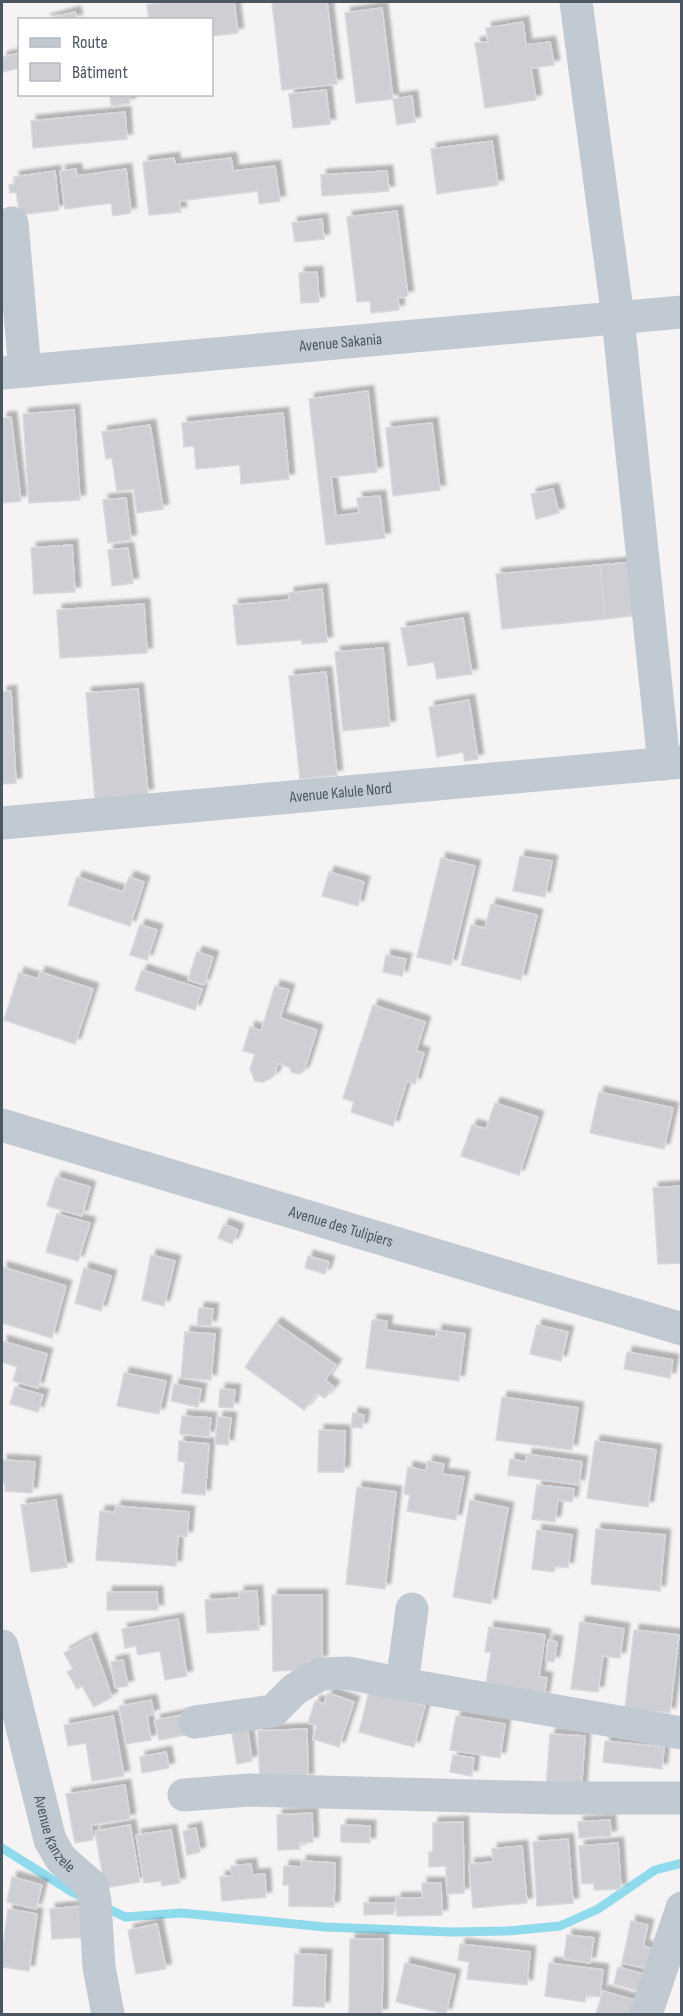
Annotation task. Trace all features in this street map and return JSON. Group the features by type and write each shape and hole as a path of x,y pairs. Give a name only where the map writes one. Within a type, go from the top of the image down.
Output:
{"street":[{"path":"576,2 673,763"},
{"path":"12,223 13,372"},
{"name":"Avenue Sakania","path":"13,372 681,312"},
{"name":"Avenue Kalule Nord","path":"2,823 673,763"},
{"name":"Avenue des Tulipiers","path":"2,1125 681,1329"},
{"path":"402,1684 412,1609"},
{"name":"Avenue Kanzele","path":"2,1646 50,1840 61,1859 93,1893 99,1967 108,2014"},
{"path":"195,1722 273,1711 294,1689 321,1674 348,1673 681,1733"},
{"path":"184,1795 249,1790 552,1798 681,1798"},
{"path":"646,2014 681,1908"}],"building":[{"path":"174,2 234,2 238,33 213,36 213,18 149,18 147,5"},
{"path":"272,2 327,2 337,84 282,90"},
{"path":"382,8 393,99 356,103 345,13"},
{"path":"75,12 76,18 52,18"},
{"path":"523,22 526,45 550,42 554,65 531,68 536,100 485,108 475,43 488,42 486,28"},
{"path":"18,53 18,68 2,72 2,57"},
{"path":"326,90 330,124 293,128 289,94"},
{"path":"110,96 129,96 130,103 111,106"},
{"path":"412,96 415,122 397,125 393,99"},
{"path":"125,112 127,139 33,148 31,121"},
{"path":"492,141 498,185 437,194 431,149"},
{"path":"174,158 175,165 231,158 233,171 275,166 280,201 259,204 258,191 179,201 181,212 149,215 143,162"},
{"path":"76,169 77,176 126,169 131,213 113,216 111,203 65,209 60,171"},
{"path":"55,171 59,210 20,215 16,192 10,193 9,185 15,184 14,177"},
{"path":"387,171 389,191 322,196 321,175"},
{"path":"397,211 408,296 398,298 399,310 371,313 370,301 357,302 347,217"},
{"path":"322,219 324,239 295,242 292,223"},
{"path":"317,272 319,302 301,303 299,273"},
{"path":"368,391 377,472 331,477 336,516 359,513 357,498 380,496 385,538 326,545 309,399"},
{"path":"74,410 80,500 29,503 23,414"},
{"path":"283,413 289,479 241,484 240,465 196,469 194,446 184,447 182,423"},
{"path":"11,417 21,501 2,503 2,418"},
{"path":"432,423 440,490 393,496 386,428"},
{"path":"150,425 163,509 137,513 134,489 117,491 112,458 106,459 102,432"},
{"path":"553,489 559,513 536,519 531,494"},
{"path":"126,498 131,540 108,543 103,500"},
{"path":"72,545 75,592 34,594 31,548"},
{"path":"128,548 133,583 112,586 108,550"},
{"path":"635,562 640,615 605,619 600,565"},
{"path":"600,565 605,619 502,629 496,574"},
{"path":"322,589 327,642 302,644 302,640 237,645 233,605 289,600 289,593"},
{"path":"144,604 147,653 60,658 57,610"},
{"path":"463,618 472,674 437,679 434,662 408,666 401,628"},
{"path":"383,648 390,726 343,731 335,652"},
{"path":"326,672 337,775 300,779 289,676"},
{"path":"138,689 148,794 95,799 86,693"},
{"path":"11,691 16,783 2,784 2,692"},
{"path":"469,700 478,759 465,761 463,752 437,757 429,707"},
{"path":"520,856 552,861 545,897 513,891"},
{"path":"441,858 475,866 451,965 417,957"},
{"path":"329,872 364,882 358,906 322,896"},
{"path":"77,877 123,892 129,877 144,882 130,926 68,905"},
{"path":"491,904 537,915 521,980 461,965 471,925 485,928"},
{"path":"140,925 157,930 147,960 130,955"},
{"path":"197,952 213,957 204,985 188,980"},
{"path":"386,955 406,959 402,976 383,972"},
{"path":"142,970 202,989 195,1010 135,990"},
{"path":"40,972 93,989 75,1044 4,1020 19,973 38,979"},
{"path":"275,986 289,990 280,1018 317,1030 304,1071 299,1074 292,1072 289,1067 278,1063 274,1076 264,1082 255,1081 250,1069 255,1054 243,1051 250,1027 261,1031"},
{"path":"373,1005 425,1022 416,1051 424,1053 415,1084 407,1081 393,1126 351,1112 354,1102 343,1098"},
{"path":"599,1092 673,1108 664,1149 590,1133"},
{"path":"495,1103 538,1117 519,1175 461,1156 472,1125 486,1129"},
{"path":"56,1177 90,1187 82,1216 47,1206"},
{"path":"682,1186 682,1263 658,1264 653,1188"},
{"path":"57,1214 90,1223 78,1261 46,1252"},
{"path":"224,1224 238,1230 232,1244 218,1238"},
{"path":"151,1255 175,1261 164,1306 142,1300"},
{"path":"308,1256 329,1262 325,1274 305,1268"},
{"path":"2,1267 66,1286 52,1338 2,1323"},
{"path":"84,1268 111,1276 101,1311 75,1303"},
{"path":"199,1308 213,1309 211,1326 197,1325"},
{"path":"372,1320 387,1321 386,1330 436,1337 437,1330 465,1334 459,1381 366,1368"},
{"path":"276,1323 336,1365 325,1380 334,1387 325,1398 317,1393 304,1410 245,1367"},
{"path":"537,1325 568,1332 561,1361 530,1354"},
{"path":"185,1332 215,1334 211,1380 181,1378"},
{"path":"2,1341 47,1354 38,1388 13,1381 17,1367 2,1362"},
{"path":"627,1352 673,1360 670,1378 624,1369"},
{"path":"124,1373 166,1381 159,1414 117,1406"},
{"path":"174,1384 201,1389 198,1407 171,1401"},
{"path":"15,1387 43,1395 38,1412 10,1404"},
{"path":"220,1389 235,1390 233,1408 219,1407"},
{"path":"502,1397 578,1408 572,1450 496,1440"},
{"path":"353,1413 364,1415 362,1428 351,1427"},
{"path":"182,1416 211,1418 209,1437 180,1434"},
{"path":"218,1417 231,1418 228,1445 215,1444"},
{"path":"319,1430 345,1431 344,1472 318,1472"},
{"path":"179,1441 209,1444 205,1495 182,1493 185,1462 178,1461"},
{"path":"595,1441 656,1450 648,1507 587,1498"},
{"path":"527,1454 582,1462 579,1485 508,1475 510,1459 526,1462"},
{"path":"2,1460 35,1462 32,1493 5,1491 5,1483 2,1483"},
{"path":"428,1461 444,1464 442,1474 464,1477 456,1520 407,1511 410,1495 404,1494 408,1467 426,1471"},
{"path":"537,1485 574,1489 572,1502 558,1500 555,1522 532,1519"},
{"path":"357,1487 396,1492 385,1589 346,1584"},
{"path":"56,1500 67,1567 31,1572 21,1505"},
{"path":"470,1500 508,1508 491,1604 453,1597"},
{"path":"116,1506 189,1512 187,1537 178,1536 176,1566 96,1560 100,1511 115,1512"},
{"path":"596,1529 665,1535 660,1591 591,1584"},
{"path":"537,1530 572,1535 568,1568 555,1566 554,1572 532,1569"},
{"path":"257,1591 259,1630 207,1633 205,1600 239,1598 239,1592"},
{"path":"107,1592 157,1592 158,1610 107,1610"},
{"path":"272,1595 322,1595 322,1661 309,1661 309,1670 273,1671"},
{"path":"178,1619 187,1676 165,1680 160,1651 138,1655 136,1646 125,1648 122,1629"},
{"path":"580,1622 624,1629 620,1658 603,1656 598,1692 571,1689"},
{"path":"489,1627 545,1635 539,1677 547,1678 544,1698 485,1690 491,1652 485,1652"},
{"path":"634,1630 679,1635 670,1713 625,1708"},
{"path":"91,1638 112,1697 94,1707 82,1686 77,1689 67,1672 73,1669 64,1653"},
{"path":"548,1640 557,1642 554,1662 546,1661"},
{"path":"123,1660 128,1686 115,1688 111,1662"},
{"path":"369,1692 425,1706 414,1747 359,1732"},
{"path":"328,1693 354,1702 339,1747 313,1739 317,1726 308,1723 315,1701 324,1704"},
{"path":"151,1700 154,1714 147,1716 151,1740 126,1744 119,1706"},
{"path":"182,1715 185,1735 159,1740 155,1720"},
{"path":"113,1716 124,1776 92,1781 86,1743 68,1746 64,1725"},
{"path":"456,1716 505,1724 500,1758 450,1750"},
{"path":"247,1726 252,1761 237,1764 231,1728"},
{"path":"307,1729 308,1779 260,1781 258,1731"},
{"path":"550,1734 585,1736 581,1794 546,1791"},
{"path":"605,1741 664,1747 662,1769 603,1762"},
{"path":"166,1752 169,1768 142,1773 140,1757"},
{"path":"453,1755 474,1758 472,1776 450,1772"},
{"path":"125,1785 130,1819 91,1825 93,1840 75,1843 66,1794"},
{"path":"312,1813 313,1842 299,1843 300,1849 278,1850 277,1815"},
{"path":"610,1820 611,1836 579,1838 578,1822"},
{"path":"463,1822 464,1893 447,1894 446,1866 429,1867 429,1852 433,1852 433,1823"},
{"path":"130,1825 140,1882 105,1888 95,1831"},
{"path":"341,1825 370,1826 370,1843 341,1842"},
{"path":"196,1828 200,1852 187,1855 183,1831"},
{"path":"171,1830 180,1883 162,1886 161,1881 144,1883 136,1835"},
{"path":"568,1839 573,1903 537,1906 533,1842"},
{"path":"618,1843 621,1889 594,1890 594,1883 582,1884 579,1846"},
{"path":"522,1846 527,1903 473,1908 469,1864 493,1862 492,1849"},
{"path":"301,1861 335,1863 334,1907 289,1906 289,1885 283,1885 284,1866 301,1867"},
{"path":"251,1864 252,1875 265,1874 266,1897 222,1901 220,1877 232,1876 231,1866"},
{"path":"12,1877 42,1885 36,1909 7,1902"},
{"path":"422,1883 441,1883 442,1915 397,1916 396,1898 422,1898"},
{"path":"364,1903 394,1903 394,1914 364,1915"},
{"path":"84,1906 86,1937 52,1939 50,1909"},
{"path":"8,1909 37,1914 29,1971 2,1967"},
{"path":"631,1921 648,1925 643,1946 654,1949 649,1969 622,1963"},
{"path":"157,1924 166,1969 136,1974 128,1930"},
{"path":"567,1935 594,1938 590,1963 564,1959"},
{"path":"350,1939 383,1939 382,2014 349,2014"},
{"path":"460,1944 530,1952 527,1985 467,1979 469,1962 458,1960"},
{"path":"295,1954 326,1955 324,2007 293,2006"},
{"path":"405,1963 455,1975 446,2014 396,2002"},
{"path":"549,1963 603,1970 600,1997 586,1995 585,2002 545,1996"},
{"path":"618,1967 647,1975 642,1992 614,1984"},
{"path":"603,1991 644,2003 641,2014 596,2014"}],"waterway":[{"path":"2,1848 72,1892 86,1898"},
{"path":"101,1905 125,1917 181,1913 325,1927 452,1932 507,1931 560,1926 598,1909 655,1870 682,1863"}]}
